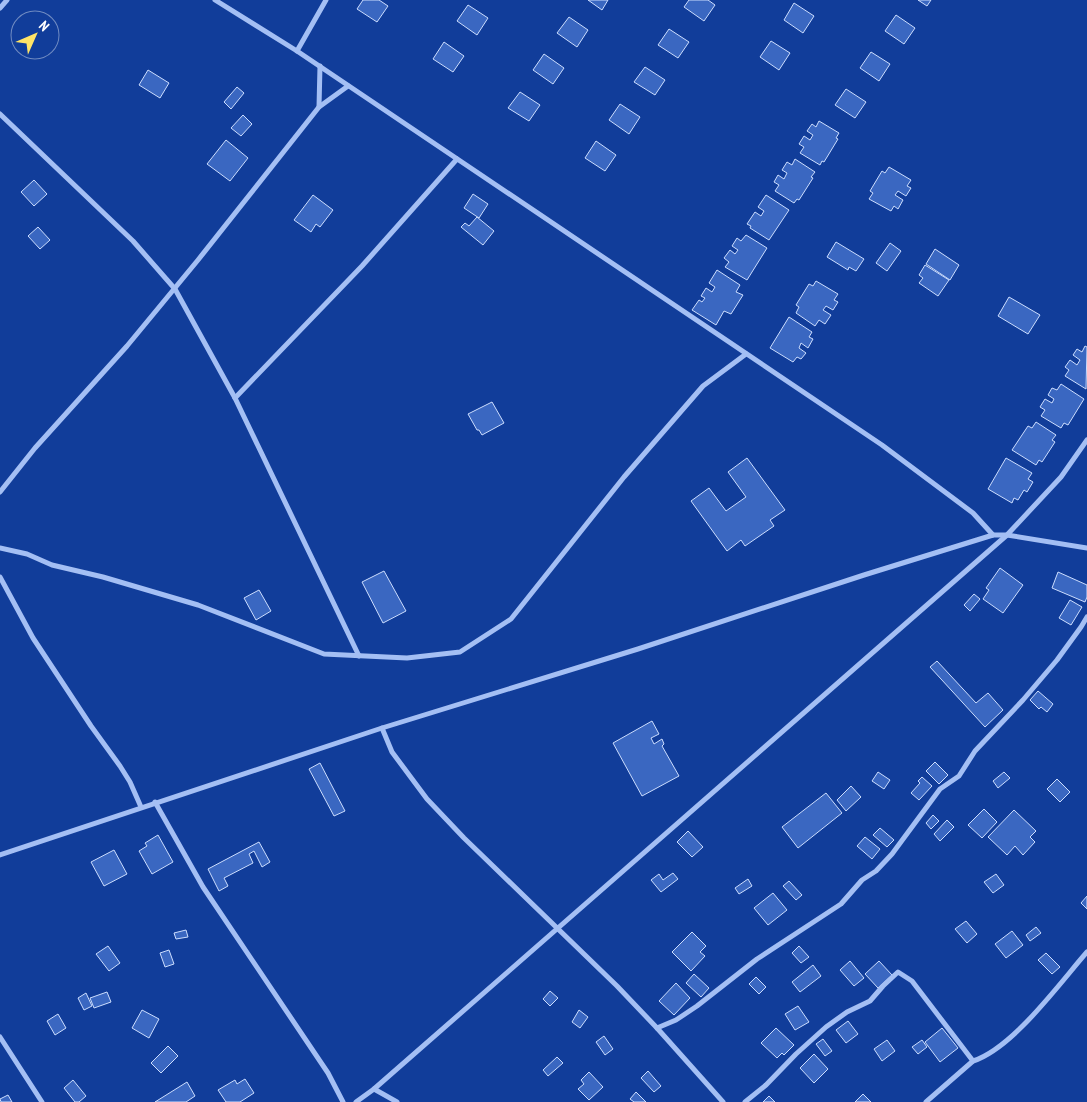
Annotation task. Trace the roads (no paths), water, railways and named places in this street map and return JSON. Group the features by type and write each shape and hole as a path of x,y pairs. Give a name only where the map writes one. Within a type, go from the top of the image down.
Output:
{"street":[{"path":"0,8 7,0"},
{"path":"214,0 320,66 882,445 973,513 993,536"},
{"path":"297,51 326,0"},
{"path":"319,107 320,66"},
{"path":"0,492 35,448 127,346 175,289 261,183 319,107 348,86"},
{"path":"0,114 134,241 175,289 235,398 359,656"},
{"path":"235,398 362,266 457,159"},
{"path":"0,548 27,554 52,565 103,577 198,605 324,654 407,658 460,652 511,619 624,477 703,386 746,354"},
{"path":"356,1102 374,1089 558,929 1007,535 1061,477 1087,440"},
{"path":"0,855 382,728 993,536 1007,535 1087,548"},
{"path":"0,577 33,638 130,782 141,807"},
{"path":"657,1028 676,1020 697,1006 757,959 841,904 862,880 876,871 892,854 940,789 959,776 975,751 1023,700 1057,660 1087,617"},
{"path":"382,728 392,752 427,800 592,961 657,1028 723,1102"},
{"path":"155,802 203,887 328,1073 344,1102"},
{"path":"926,1102 973,1061 982,1058 999,1046 1026,1022 1087,952"},
{"path":"745,1102 766,1086 826,1027 846,1012 870,1001 898,972 912,981 973,1061"},
{"path":"0,1037 42,1102"},
{"path":"374,1089 397,1102"}]}
